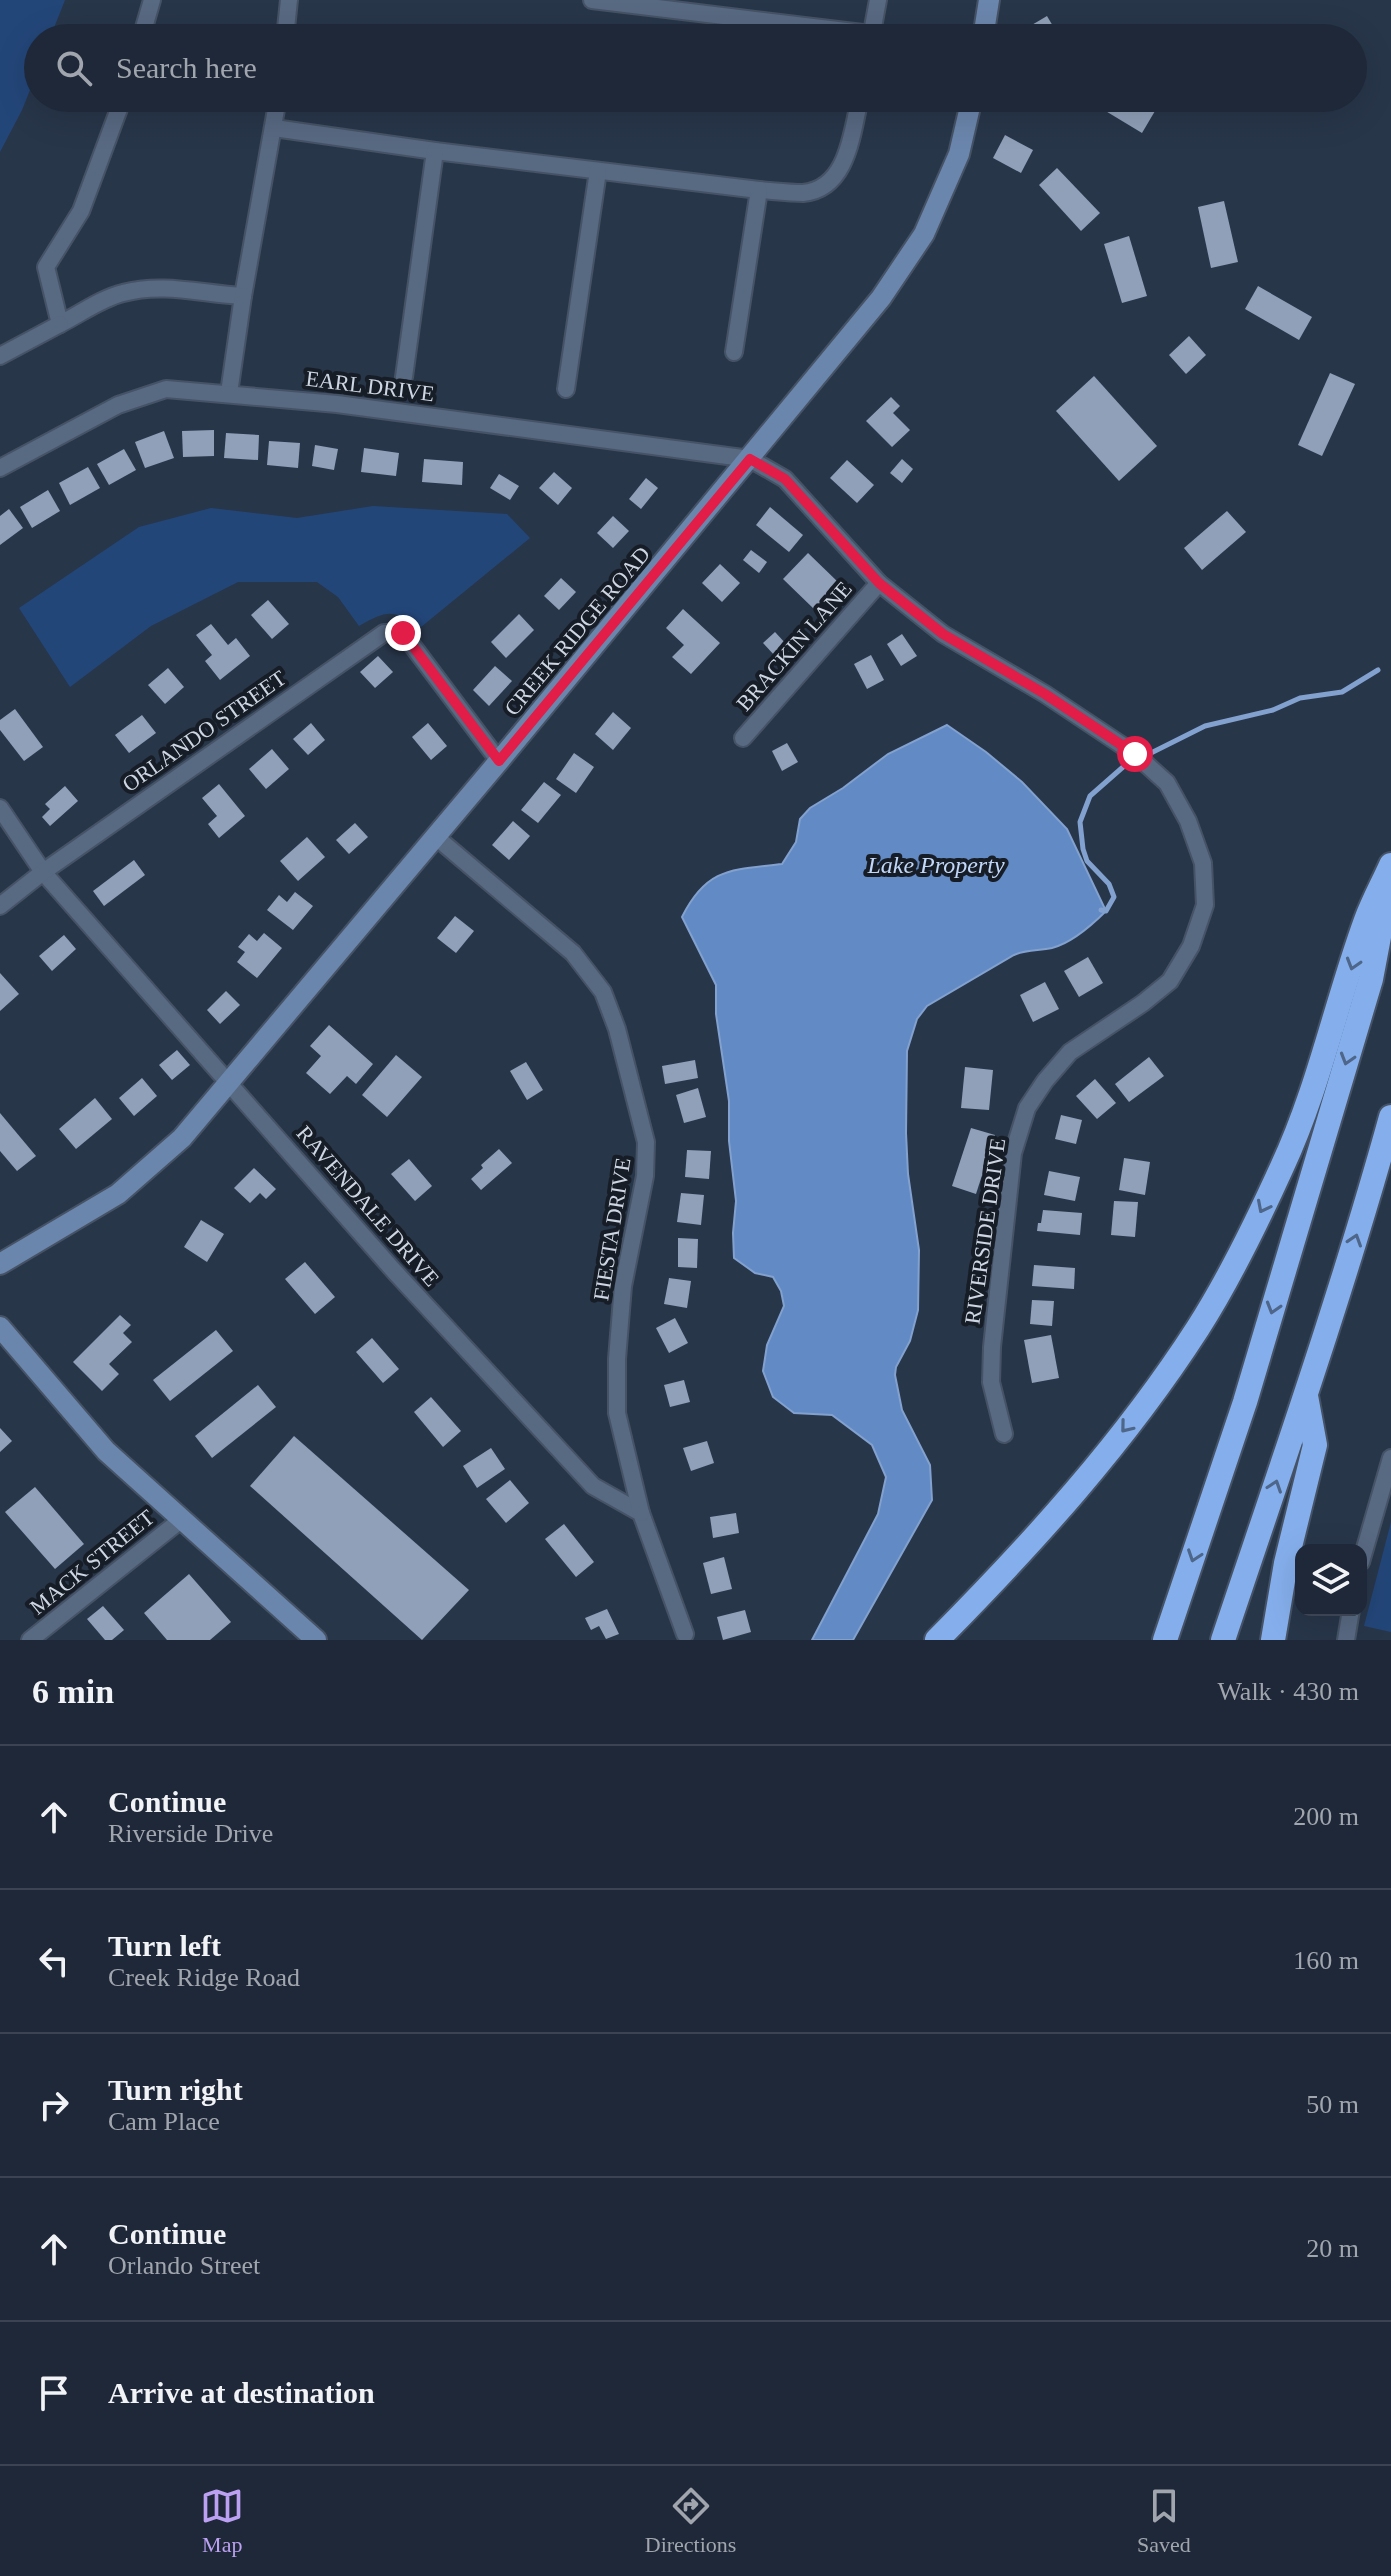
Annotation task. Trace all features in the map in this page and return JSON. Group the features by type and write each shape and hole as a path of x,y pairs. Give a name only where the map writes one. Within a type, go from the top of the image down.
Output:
{"highway":[{"path":"937,1640 1019,1557 1088,1476 1142,1407 1198,1327 1284,1165 1329,1044 1366,920 1391,865"},
{"path":"1165,1640 1245,1402 1363,1007 1391,874"},
{"path":"1223,1640 1306,1394 1391,1117"},
{"path":"1273,1640 1286,1563 1315,1445 1306,1394"}],"main road":[{"path":"985,24 989,0"},
{"name":"CREEK RIDGE ROAD","path":"0,1264 118,1194 182,1138 230,1082 881,298 924,234 959,154 969,112"},
{"path":"0,1327 106,1451 316,1640"}],"street":[{"path":"145,24 152,0"},
{"path":"286,24 289,0"},
{"path":"592,0 778,24"},
{"path":"873,24 878,0"},
{"path":"60,324 46,267 81,211 118,112"},
{"path":"229,393 276,112"},
{"path":"274,128 598,171 806,193 824,184 843,168 857,112"},
{"path":"404,377 435,151"},
{"path":"566,389 598,171"},
{"path":"734,352 759,190"},
{"path":"0,356 121,293 169,287 243,296"},
{"name":"EARL DRIVE","path":"0,468 118,405 166,389 337,404 750,459"},
{"name":"RIVERSIDE DRIVE","path":"750,459 785,479 879,583 943,634 1045,694 1135,754 1167,783 1188,821 1203,863 1205,905 1191,946 1170,981 1070,1052 1027,1108 1013,1153 992,1347 991,1382 1004,1434"},
{"name":"BRACKIN LANE","path":"743,738 879,583"},
{"name":"ORLANDO STREET","path":"0,906 43,872 384,633 403,633 499,761"},
{"name":"RAVENDALE DRIVE","path":"0,808 43,872 394,1271 593,1486 641,1513"},
{"name":"FIESTA DRIVE","path":"436,837 573,953 603,992 617,1029 646,1142 645,1176 623,1286 617,1359 617,1413 641,1513"},
{"path":"1366,1544 1391,1458"},
{"path":"641,1513 685,1634"},
{"name":"MACK STREET","path":"30,1640 182,1519"},
{"path":"1346,1640 1350,1616"}],"shaded area":[{"path":"0,0 65,0 56,24 24,24 24,105 0,152"},
{"path":"373,506 507,514 530,538 421,627 390,614 359,626 338,597 317,582 238,582 151,626 70,687 19,608 139,527 211,508 297,518"},
{"path":"1391,1522 1391,1632 1364,1626"}],"water":[{"name":"Lake Property","path":"947,725 1022,782 1067,829 1106,911 1088,928 1066,942 1052,948 1014,955 927,1006 917,1019 907,1051 906,1133 908,1174 919,1250 918,1310 910,1341 895,1375 902,1410 930,1465 932,1500 853,1640 812,1640 878,1514 886,1477 872,1445 832,1415 794,1413 773,1397 763,1371 767,1345 784,1306 781,1291 773,1277 755,1273 734,1258 736,1201 729,1141 729,1101 716,1014 716,985 682,917 701,888 711,880 735,870 782,864 796,842 800,819 810,808 888,754"}],"building":[{"path":"1047,16 1052,24 1033,24"},
{"path":"1107,112 1154,112 1142,133"},
{"path":"1005,135 1033,150 1021,173 993,158"},
{"path":"1057,168 1100,213 1081,231 1039,185"},
{"path":"1224,201 1238,262 1211,268 1198,207"},
{"path":"1129,236 1147,296 1122,303 1104,244"},
{"path":"1258,286 1312,317 1299,340 1245,309"},
{"path":"1189,336 1206,355 1186,374 1169,355"},
{"path":"1330,373 1355,384 1322,456 1298,445"},
{"path":"1094,376 1157,446 1119,481 1056,411"},
{"path":"891,397 900,406 893,413 910,430 892,447 866,421"},
{"path":"214,430 214,456 183,457 182,431"},
{"path":"164,431 174,458 145,468 135,442"},
{"path":"226,433 259,435 258,460 224,458"},
{"path":"269,441 300,443 298,468 267,465"},
{"path":"315,445 338,449 334,470 312,466"},
{"path":"364,448 399,453 396,476 361,472"},
{"path":"124,449 136,470 109,485 97,464"},
{"path":"424,459 463,462 462,485 422,482"},
{"path":"902,459 913,469 902,483 890,473"},
{"path":"847,460 874,485 857,503 830,478"},
{"path":"88,467 100,488 70,505 59,483"},
{"path":"554,472 572,488 558,505 539,488"},
{"path":"499,474 519,486 510,500 490,488"},
{"path":"646,478 658,488 641,509 629,499"},
{"path":"48,490 60,511 32,528 20,507"},
{"path":"770,507 803,535 789,552 756,525"},
{"path":"9,509 23,528 0,545 0,516"},
{"path":"1227,511 1246,532 1202,570 1184,548"},
{"path":"613,516 629,531 613,548 597,533"},
{"path":"751,550 767,562 759,573 743,560"},
{"path":"808,553 839,583 814,609 783,579"},
{"path":"720,564 740,583 722,602 702,583"},
{"path":"561,578 576,592 559,610 544,596"},
{"path":"268,600 289,624 272,639 251,615"},
{"path":"683,609 720,643 691,674 672,657 684,645 666,628"},
{"path":"519,614 534,630 506,658 491,642"},
{"path":"211,624 228,645 236,638 250,656 220,680 205,661 212,655 196,635"},
{"path":"775,632 787,645 775,656 763,643"},
{"path":"902,634 917,656 901,666 887,644"},
{"path":"871,655 884,680 867,689 854,664"},
{"path":"378,656 393,672 375,688 360,672"},
{"path":"495,666 512,681 489,706 473,690"},
{"path":"168,668 184,687 165,704 148,685"},
{"path":"15,709 43,747 24,761 0,730 0,720"},
{"path":"613,712 631,728 613,750 595,734"},
{"path":"142,715 156,733 129,753 115,735"},
{"path":"311,723 325,740 308,755 293,739"},
{"path":"428,723 447,746 431,760 412,737"},
{"path":"787,743 798,762 782,771 772,751"},
{"path":"272,749 289,769 266,789 249,769"},
{"path":"574,753 594,767 576,793 556,779"},
{"path":"544,782 561,795 538,823 521,810"},
{"path":"219,784 245,816 219,838 208,824 217,816 202,798"},
{"path":"65,786 78,801 50,826 42,817 50,809 45,804"},
{"path":"513,821 530,836 509,860 492,845"},
{"path":"355,823 368,837 349,854 336,840"},
{"path":"307,837 325,857 298,881 280,861"},
{"path":"134,860 145,875 104,906 93,891"},
{"path":"295,892 313,906 293,930 267,910 279,895 287,902"},
{"path":"455,916 474,931 456,953 437,938"},
{"path":"264,933 282,948 257,978 237,962 245,952 238,947 249,934 257,941"},
{"path":"64,935 76,949 52,971 39,956"},
{"path":"1088,957 1103,983 1079,997 1064,971"},
{"path":"0,973 19,994 0,1011"},
{"path":"1045,982 1059,1009 1033,1022 1020,995"},
{"path":"226,991 240,1005 220,1024 207,1010"},
{"path":"329,1025 373,1064 356,1084 347,1076 330,1094 306,1073 321,1056 310,1046"},
{"path":"177,1050 190,1065 172,1080 159,1065"},
{"path":"396,1055 422,1077 387,1117 362,1095"},
{"path":"1149,1057 1164,1076 1129,1102 1115,1084"},
{"path":"695,1060 698,1078 665,1084 662,1066"},
{"path":"526,1062 543,1090 527,1100 510,1071"},
{"path":"965,1067 993,1070 989,1110 961,1108"},
{"path":"142,1078 157,1096 134,1116 119,1098"},
{"path":"1095,1079 1116,1103 1097,1119 1076,1096"},
{"path":"698,1088 706,1117 684,1123 676,1095"},
{"path":"95,1098 112,1119 76,1149 59,1129"},
{"path":"0,1113 36,1156 17,1171 0,1151"},
{"path":"1061,1115 1082,1120 1076,1144 1055,1139"},
{"path":"971,1128 995,1135 976,1194 952,1186"},
{"path":"499,1149 512,1163 481,1190 471,1179"},
{"path":"687,1150 711,1151 709,1179 685,1177"},
{"path":"1124,1158 1150,1162 1145,1195 1119,1190"},
{"path":"409,1159 432,1186 415,1201 391,1174"},
{"path":"254,1168 276,1189 266,1199 260,1193 250,1203 234,1188"},
{"path":"1049,1171 1080,1177 1075,1201 1044,1195"},
{"path":"681,1193 704,1195 701,1225 677,1222"},
{"path":"1114,1201 1138,1202 1135,1237 1111,1235"},
{"path":"1043,1210 1082,1213 1080,1235 1037,1231"},
{"path":"201,1220 224,1234 207,1262 184,1247"},
{"path":"678,1238 698,1239 697,1268 678,1267"},
{"path":"305,1262 335,1297 315,1314 285,1279"},
{"path":"1034,1265 1075,1268 1074,1289 1032,1286"},
{"path":"669,1278 691,1281 687,1308 664,1304"},
{"path":"1032,1300 1054,1301 1052,1326 1030,1324"},
{"path":"120,1315 131,1325 123,1333 132,1342 109,1364 119,1374 102,1391 73,1362"},
{"path":"675,1318 688,1343 669,1353 656,1328"},
{"path":"216,1330 233,1351 170,1401 153,1380"},
{"path":"1051,1335 1059,1378 1032,1383 1024,1340"},
{"path":"372,1338 399,1369 383,1383 356,1352"},
{"path":"684,1380 690,1402 670,1407 664,1385"},
{"path":"258,1385 276,1407 212,1458 195,1436"},
{"path":"431,1397 461,1431 443,1447 414,1412"},
{"path":"0,1428 12,1441 0,1452"},
{"path":"294,1436 469,1590 422,1640 250,1486"},
{"path":"707,1441 714,1463 691,1471 683,1448"},
{"path":"491,1448 505,1469 477,1488 463,1466"},
{"path":"510,1480 529,1503 506,1523 486,1499"},
{"path":"35,1487 84,1544 55,1569 5,1512"},
{"path":"736,1513 739,1533 713,1538 710,1517"},
{"path":"564,1524 594,1562 576,1577 545,1539"},
{"path":"724,1557 732,1589 711,1594 703,1563"},
{"path":"189,1574 231,1622 210,1640 167,1640 144,1613"},
{"path":"103,1606 124,1630 112,1640 105,1640 87,1619"},
{"path":"607,1609 619,1634 606,1639 599,1626 591,1630 585,1618"},
{"path":"745,1610 751,1632 723,1640 717,1617"}],"waterway":[{"path":"1101,910 1106,911 1114,897 1109,884 1087,861 1080,822 1090,796 1123,767 1205,726 1273,710 1300,698 1342,692 1378,670"}],"route":[{"path":"403,633 499,761 750,459 785,479 879,583 943,634 1045,694 1135,754"}]}
